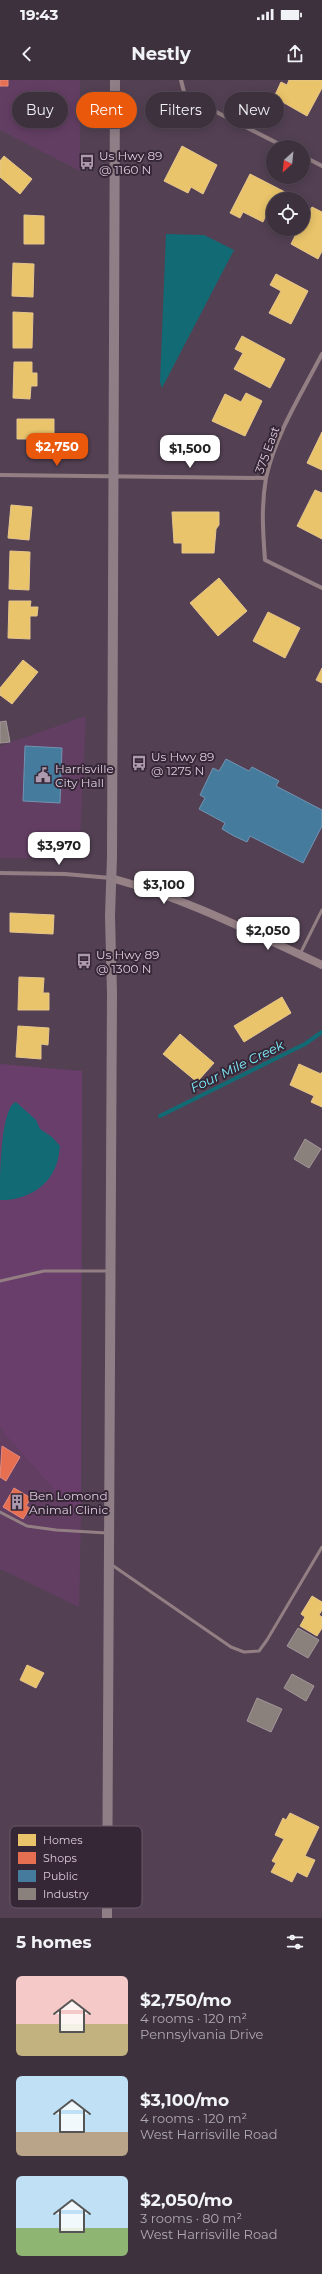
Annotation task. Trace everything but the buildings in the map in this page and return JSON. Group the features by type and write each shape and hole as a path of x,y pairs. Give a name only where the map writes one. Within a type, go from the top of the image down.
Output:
{"main road":[{"path":"108,1826 115,80"},
{"path":"111,878 149,888 222,918 322,965"},
{"path":"108,1908 108,1918"}],"street":[{"path":"180,80 185,96 271,140"},
{"path":"310,160 322,166"},
{"name":"375 East","path":"322,354 277,445 266,478 262,519 265,560 322,588"},
{"path":"0,475 266,478"},
{"path":"0,873 64,874 111,878"}],"lane":[{"path":"300,955 322,910"},
{"path":"0,1281 44,1271 110,1271"},
{"path":"0,1512 27,1526 56,1530 109,1533"},
{"path":"109,1563 231,1646 244,1652 259,1651 322,1547"}],"shaded area":[{"path":"0,80 80,80 80,92 76,92 76,128 80,128 80,171 0,130"},
{"path":"86,716 80,843 68,858 0,858 0,746"},
{"path":"0,1064 82,1071 81,1520 0,1428"},
{"path":"0,1428 81,1520 79,1607 0,1569"}],"water":[{"path":"166,234 204,235 234,250 162,388 160,382"},
{"path":"16,1102 36,1120 40,1129 52,1137 60,1146 59,1155 50,1177 38,1189 16,1199 0,1200 4,1130 11,1107"}],"waterway":[{"name":"Four Mile Creek","path":"160,1116 305,1044 322,1032"}],"place":[{"name":"Us Hwy 89 @ 1160 N","path":"87,162"},
{"name":"Us Hwy 89 @ 1275 N","path":"139,763"},
{"name":"Harrisville City Hall","path":"43,775"},
{"name":"Us Hwy 89 @ 1300 N","path":"84,961"},
{"name":"Ben Lomond Animal Clinic","path":"17,1502"}]}
